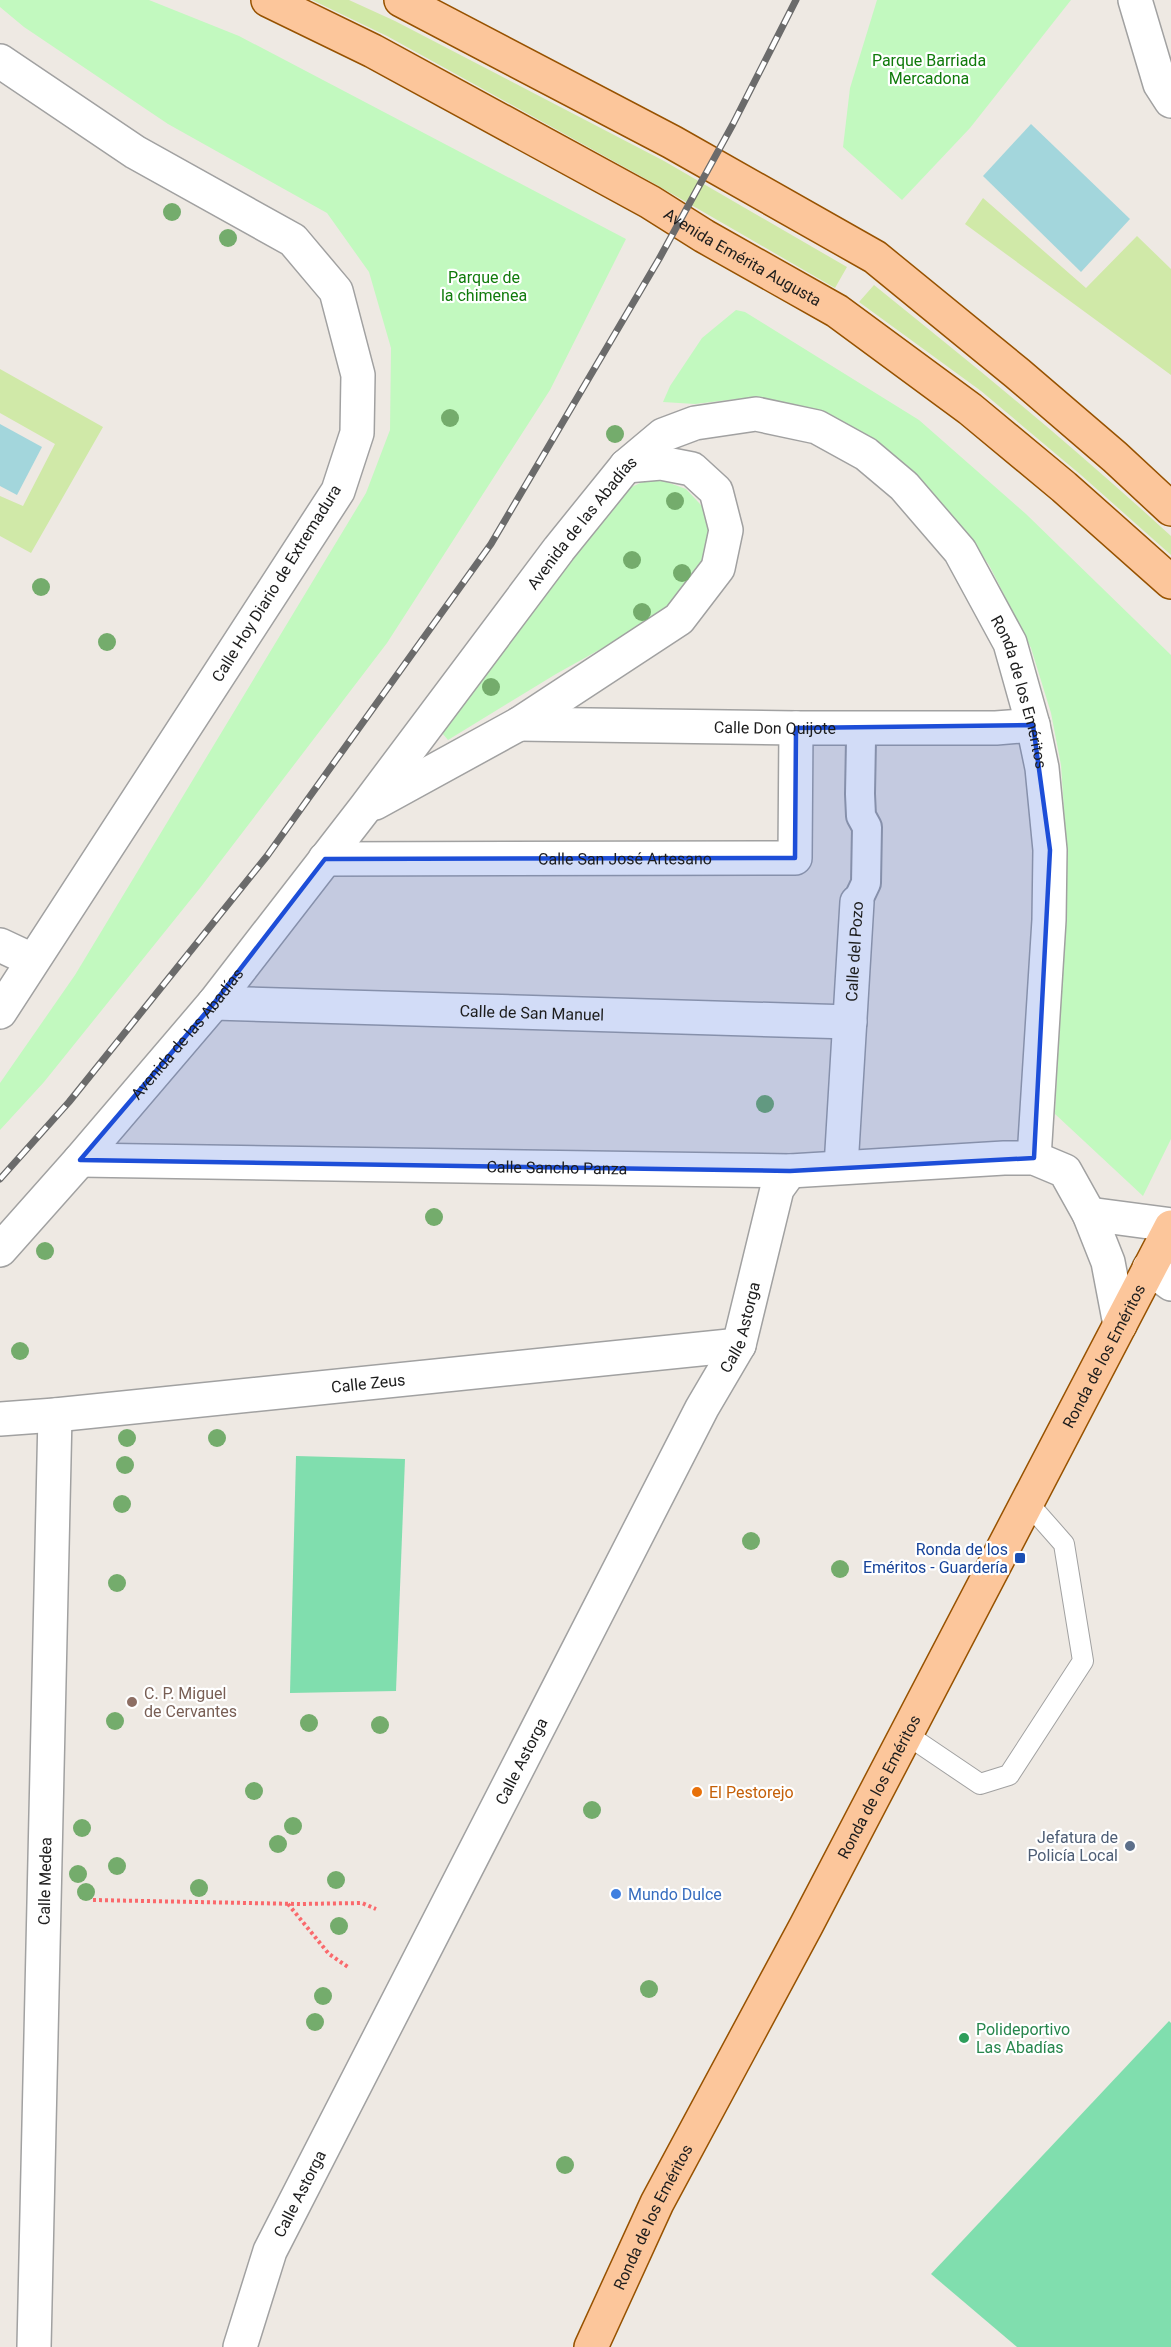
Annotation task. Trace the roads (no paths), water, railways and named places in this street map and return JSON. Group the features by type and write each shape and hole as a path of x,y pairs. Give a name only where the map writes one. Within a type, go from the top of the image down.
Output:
{"main road":[{"name":"Avenida Emérita Augusta","path":"268,0 404,67 650,202 704,236 837,311 970,409 1064,487 1171,582"},
{"path":"401,0 672,142 875,256 1017,373 1171,509"},
{"name":"Ronda de los Eméritos","path":"591,2347 657,2203 1120,1325 1160,1276 1171,1226"}],"street":[{"path":"1135,0 1160,84 1171,101"},
{"name":"Calle Hoy Diario de Extremadura","path":"0,61 135,152 293,240 336,291 358,375 357,433 338,491 0,1012"},
{"name":"Ronda de los Eméritos","path":"627,466 663,435 695,423 756,414 817,427 866,454 904,486 960,551 1010,643 1033,724 1042,768 1050,850 1034,1158"},
{"name":"Avenida de las Abadías","path":"0,1250 214,1003 365,808 559,549 627,466 661,463 692,469 716,490 726,530 718,568 679,619 519,724 365,808"},
{"name":"Calle Don Quijote","path":"519,724 796,728 996,728 1033,724"},
{"name":"Calle San José Artesano","path":"325,859 795,858 796,728"},
{"name":"Calle del Pozo","path":"841,1167 857,902 866,883 867,826 861,816 861,740"},
{"path":"0,945 32,960"},
{"name":"Calle de San Manuel","path":"214,1003 850,1022"},
{"path":"1034,1158 1065,1171 1089,1214 1108,1262 1120,1325"},
{"name":"Calle Sancho Panza","path":"80,1160 790,1171 1034,1158"},
{"name":"Calle Astorga","path":"240,2347 270,2251 702,1408 739,1345 777,1189 790,1171"},
{"path":"1089,1214 1171,1226"},
{"name":"Calle Zeus","path":"0,1419 739,1345"},
{"name":"Calle Medea","path":"34,2347 55,1415"}],"lane":[{"path":"906,1734 980,1784 1009,1775 1083,1661 1065,1544 1027,1502"}],"water":[{"path":"1031,124 1130,219 1081,272 983,176"},
{"path":"0,424 42,447 17,495 0,486"}],"railway":[{"path":"0,1179 69,1102 267,856 491,544 659,259 733,124 796,0"}],"place":[{"name":"Ronda de los Eméritos - Guardería","path":"1020,1558"},
{"name":"C. P. Miguel de Cervantes","path":"132,1702"},
{"name":"El Pestorejo","path":"697,1792"},
{"name":"Jefatura de Policía Local","path":"1130,1846"},
{"name":"Mundo Dulce","path":"616,1894"},
{"name":"Polideportivo Las Abadías","path":"964,2038"}],"park label":[{"name":"Parque Barriada Mercadona","path":"929,69"},
{"name":"Parque de la chimenea","path":"484,286"}]}
